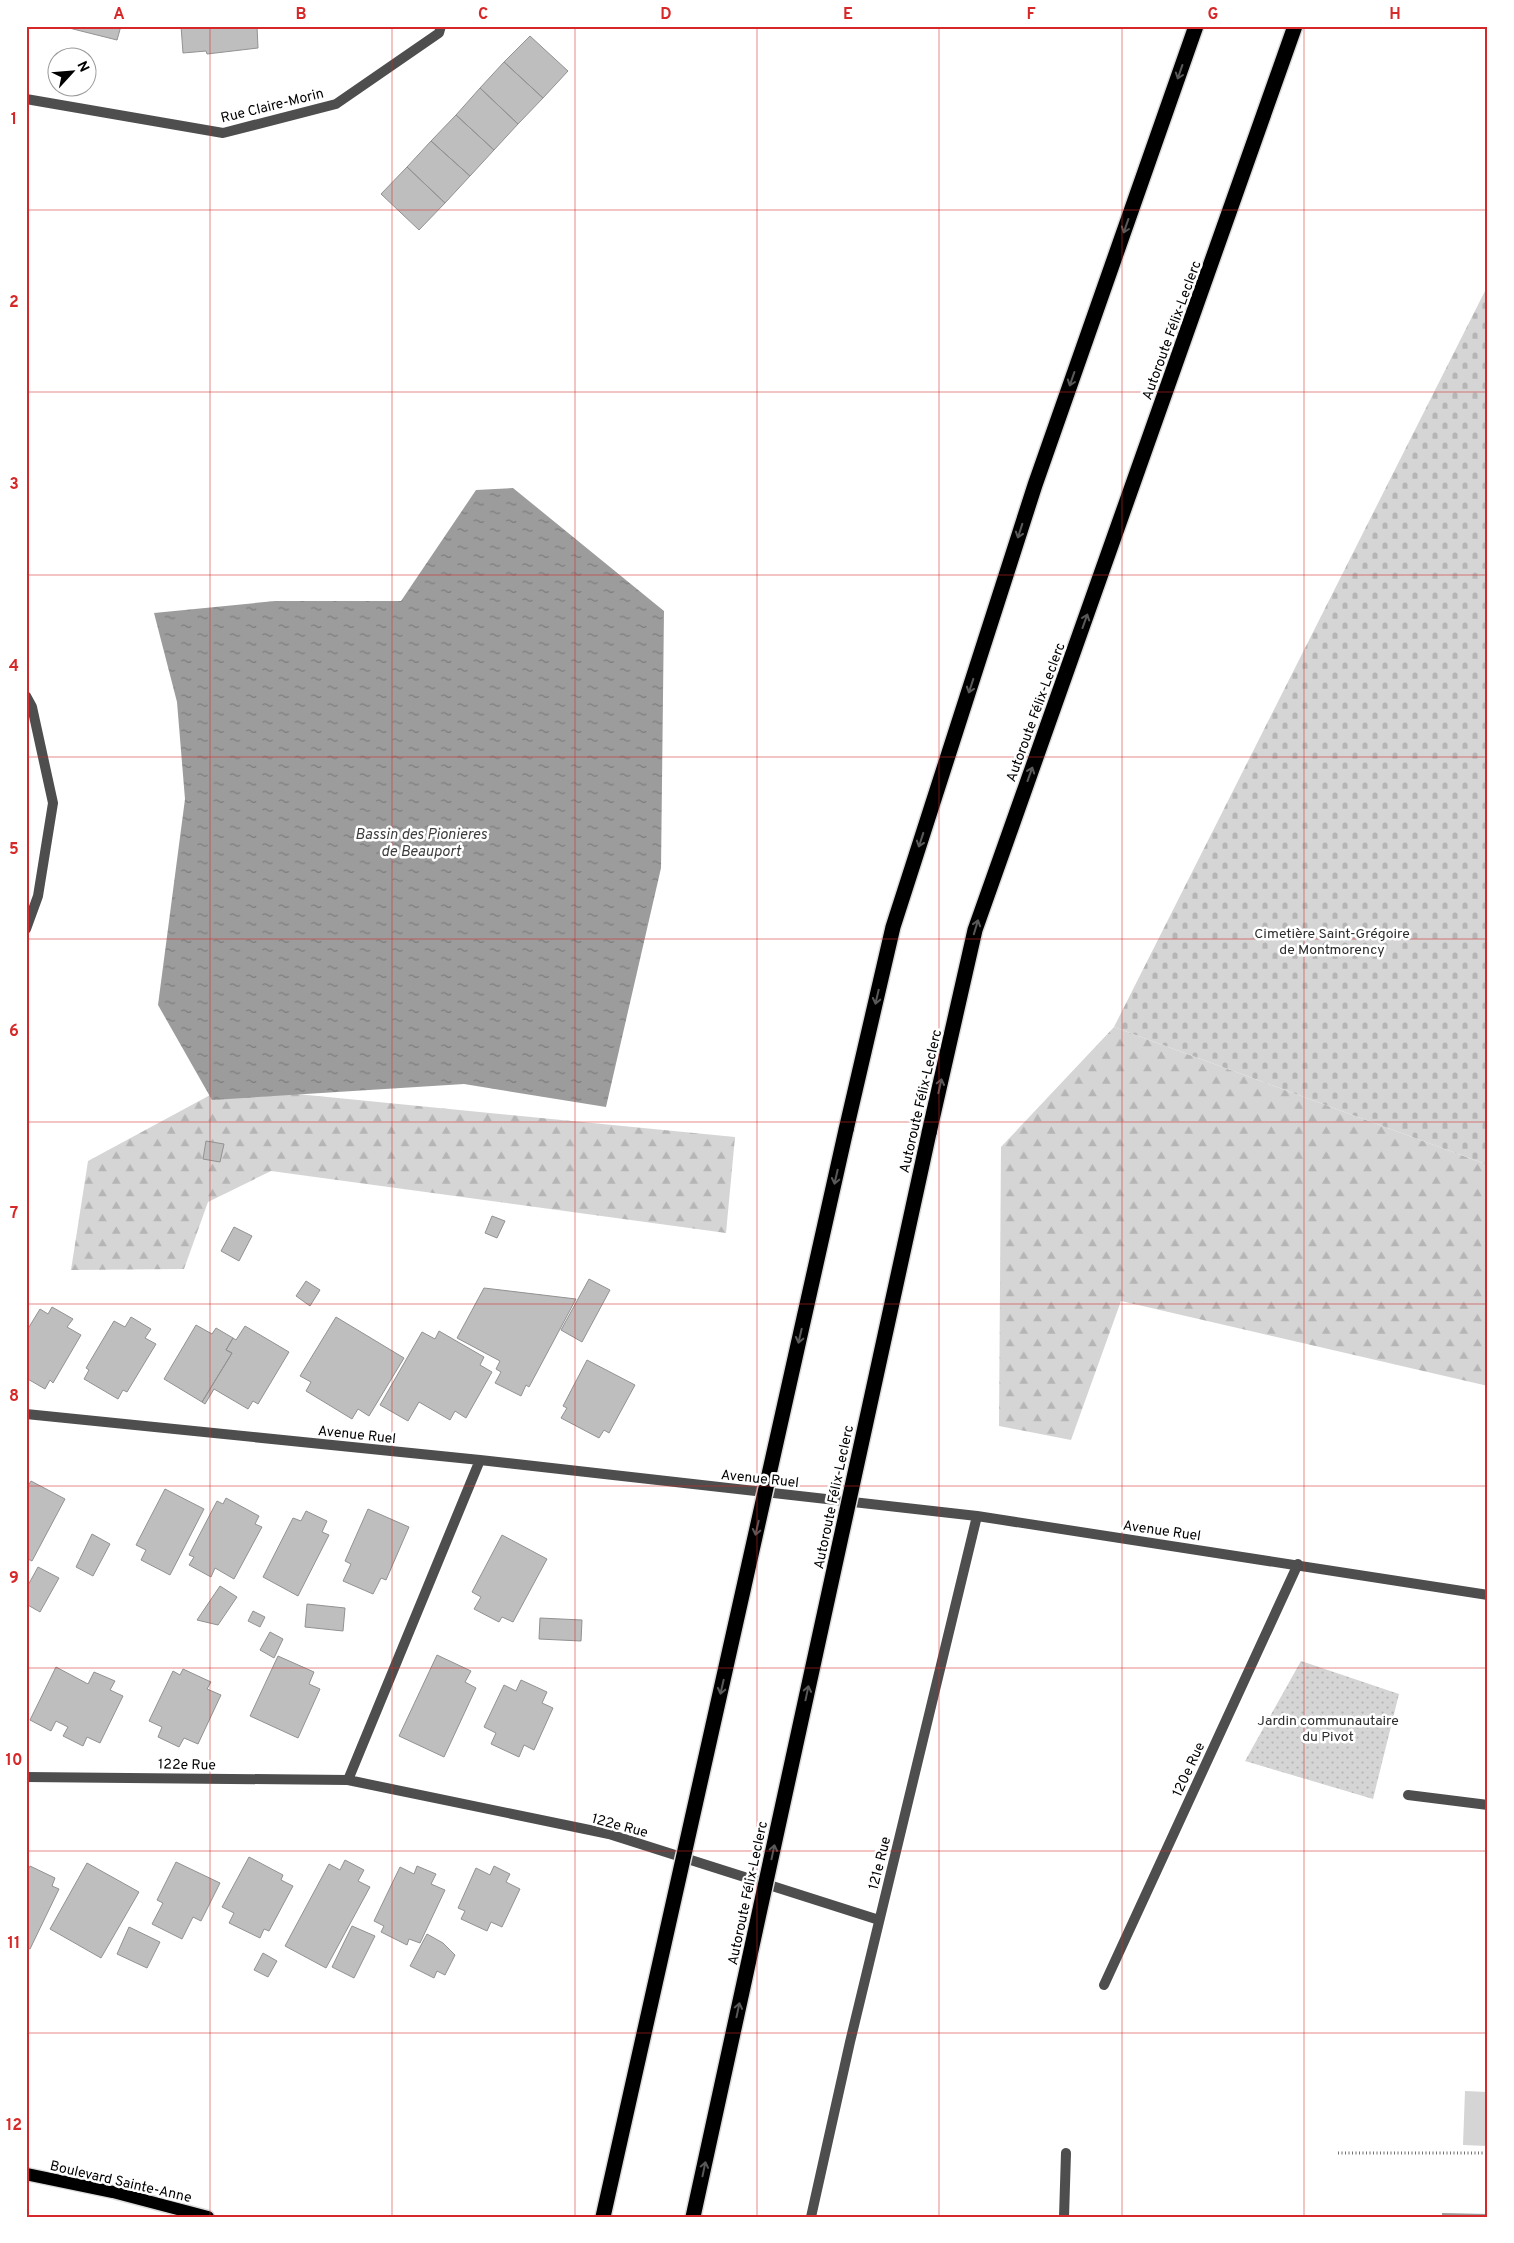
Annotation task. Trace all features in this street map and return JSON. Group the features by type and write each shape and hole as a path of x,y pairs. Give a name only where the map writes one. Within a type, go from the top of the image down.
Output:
{"highway":[{"path":"603,2217 846,1130 896,917 1036,485 1196,26"},
{"name":"Autoroute Félix-Leclerc","path":"693,2217 975,930 1296,26"}],"main road":[{"name":"Boulevard Sainte-Anne","path":"26,2174 113,2192 208,2217"}],"street":[{"name":"Rue Claire-Morin","path":"26,99 223,133 336,104 439,33 441,26"},
{"path":"26,696 32,707 53,803 38,896 26,929"},
{"name":"Avenue Ruel","path":"26,1414 480,1460 977,1516 1488,1594"},
{"path":"348,1780 480,1460"},
{"name":"121e Rue","path":"811,2217 879,1920 977,1516"},
{"name":"120e Rue","path":"1104,1985 1298,1564"},
{"name":"122e Rue","path":"26,1777 348,1780 609,1834 879,1920"},
{"path":"1408,1794 1488,1805"},
{"path":"1064,2217 1066,2153"}],"path":[{"path":"1338,2153 1488,2153"}],"green space":[{"name":"Cimetière Saint-Grégoire de Montmorency","path":"1488,285 1488,1165 1114,1027"},
{"path":"1114,1027 1488,1165 1488,1386 1121,1301 1071,1440 999,1426 1001,1147"},
{"path":"225,1087 735,1137 726,1233 271,1171 208,1202 184,1269 71,1270 88,1161"},
{"name":"Jardin communautaire du Pivot","path":"1301,1661 1399,1694 1373,1799 1245,1761"},
{"path":"1465,2091 1488,2092 1488,2146 1463,2145"}],"water":[{"name":"Bassin des Pionieres de Beauport","path":"513,488 664,611 661,868 606,1107 464,1084 212,1100 158,1005 185,799 177,702 154,613 275,601 401,601 476,490"},
{"path":"1442,2213 1488,2214 1488,2217 1442,2217"}],"building":[{"path":"61,26 121,26 117,40"},
{"path":"181,26 257,26 258,48 207,54 206,51 183,53"},
{"path":"530,36 568,71 543,98 504,62"},
{"path":"504,62 543,98 518,124 480,88"},
{"path":"480,88 518,124 494,150 456,115"},
{"path":"456,115 494,150 470,176 431,141"},
{"path":"431,141 470,176 445,203 407,167"},
{"path":"407,167 445,203 419,230 381,194"},
{"path":"206,1141 224,1144 220,1162 203,1159"},
{"path":"492,1216 505,1221 497,1238 485,1233"},
{"path":"234,1227 252,1236 239,1261 221,1251"},
{"path":"589,1279 610,1290 582,1342 561,1330"},
{"path":"306,1281 320,1290 310,1306 296,1296"},
{"path":"484,1288 576,1299 529,1387 526,1385 521,1396 495,1383 501,1372 496,1369 500,1361 457,1338"},
{"path":"52,1307 73,1319 67,1327 81,1335 53,1383 50,1380 45,1389 26,1378 26,1332 40,1309 48,1314"},
{"path":"131,1317 151,1329 145,1338 156,1344 127,1392 123,1390 118,1399 84,1379 89,1370 86,1368 114,1321 125,1327"},
{"path":"336,1317 404,1358 369,1416 358,1409 352,1419 306,1391 311,1382 300,1376"},
{"path":"196,1325 212,1334 216,1328 233,1338 226,1350 232,1353 202,1402 164,1379"},
{"path":"245,1326 289,1352 258,1404 253,1401 248,1409 214,1389 205,1404 202,1402 232,1353 226,1350 233,1338 236,1340"},
{"path":"439,1331 484,1357 480,1365 492,1372 466,1418 455,1411 450,1420 419,1402 408,1421 380,1405 422,1332 435,1339"},
{"path":"587,1360 635,1385 609,1433 604,1430 599,1438 561,1418 567,1408 563,1406"},
{"path":"31,1481 65,1499 32,1561 26,1558 26,1489"},
{"path":"165,1489 204,1509 170,1575 141,1560 146,1550 136,1545"},
{"path":"226,1498 259,1516 255,1524 262,1527 234,1579 215,1568 211,1577 189,1565 194,1557 189,1555 217,1501 223,1504"},
{"path":"368,1509 409,1527 386,1580 381,1578 373,1594 343,1581 351,1564 345,1561"},
{"path":"306,1511 327,1521 322,1532 329,1535 298,1596 263,1577 293,1518 301,1521"},
{"path":"92,1534 110,1544 93,1576 76,1567"},
{"path":"502,1535 547,1559 513,1622 502,1617 499,1622 474,1609 481,1597 472,1592"},
{"path":"38,1567 59,1578 40,1612 26,1604 26,1589"},
{"path":"220,1586 237,1597 218,1625 197,1620"},
{"path":"307,1604 345,1608 343,1631 305,1627"},
{"path":"253,1611 265,1617 260,1627 248,1621"},
{"path":"540,1618 582,1620 581,1641 539,1639"},
{"path":"270,1632 283,1639 274,1658 260,1650"},
{"path":"437,1655 471,1671 465,1682 476,1688 444,1757 399,1736"},
{"path":"278,1656 314,1672 309,1684 320,1689 298,1738 250,1716"},
{"path":"56,1667 88,1684 94,1672 115,1681 110,1690 123,1696 100,1743 87,1737 83,1746 63,1736 68,1727 56,1721 51,1731 30,1720"},
{"path":"183,1669 211,1682 207,1689 221,1695 198,1744 184,1738 179,1747 158,1737 162,1727 149,1721 173,1671 180,1675"},
{"path":"521,1680 547,1692 542,1703 553,1708 534,1750 524,1745 519,1757 491,1744 496,1733 484,1727 504,1685 516,1691"},
{"path":"249,1857 283,1875 281,1880 293,1886 269,1931 264,1929 260,1938 229,1923 234,1913 222,1907"},
{"path":"345,1860 364,1870 358,1881 370,1887 326,1968 285,1946 329,1864 340,1870"},
{"path":"176,1862 220,1883 201,1921 193,1917 182,1939 152,1924 163,1903 157,1900"},
{"path":"87,1863 139,1892 101,1958 50,1929"},
{"path":"30,1866 55,1878 52,1886 59,1889 30,1949 26,1947 26,1874"},
{"path":"417,1866 436,1874 431,1884 445,1890 420,1943 409,1939 407,1945 381,1932 384,1926 374,1921 400,1867 414,1874"},
{"path":"494,1866 510,1874 506,1882 520,1889 502,1927 491,1922 487,1931 461,1919 465,1911 458,1908 476,1868 490,1875"},
{"path":"352,1926 375,1936 354,1978 332,1967"},
{"path":"129,1927 160,1942 147,1968 117,1954"},
{"path":"427,1934 443,1943 455,1955 445,1975 437,1971 434,1978 410,1966"},
{"path":"263,1953 277,1961 268,1977 254,1970"}]}
